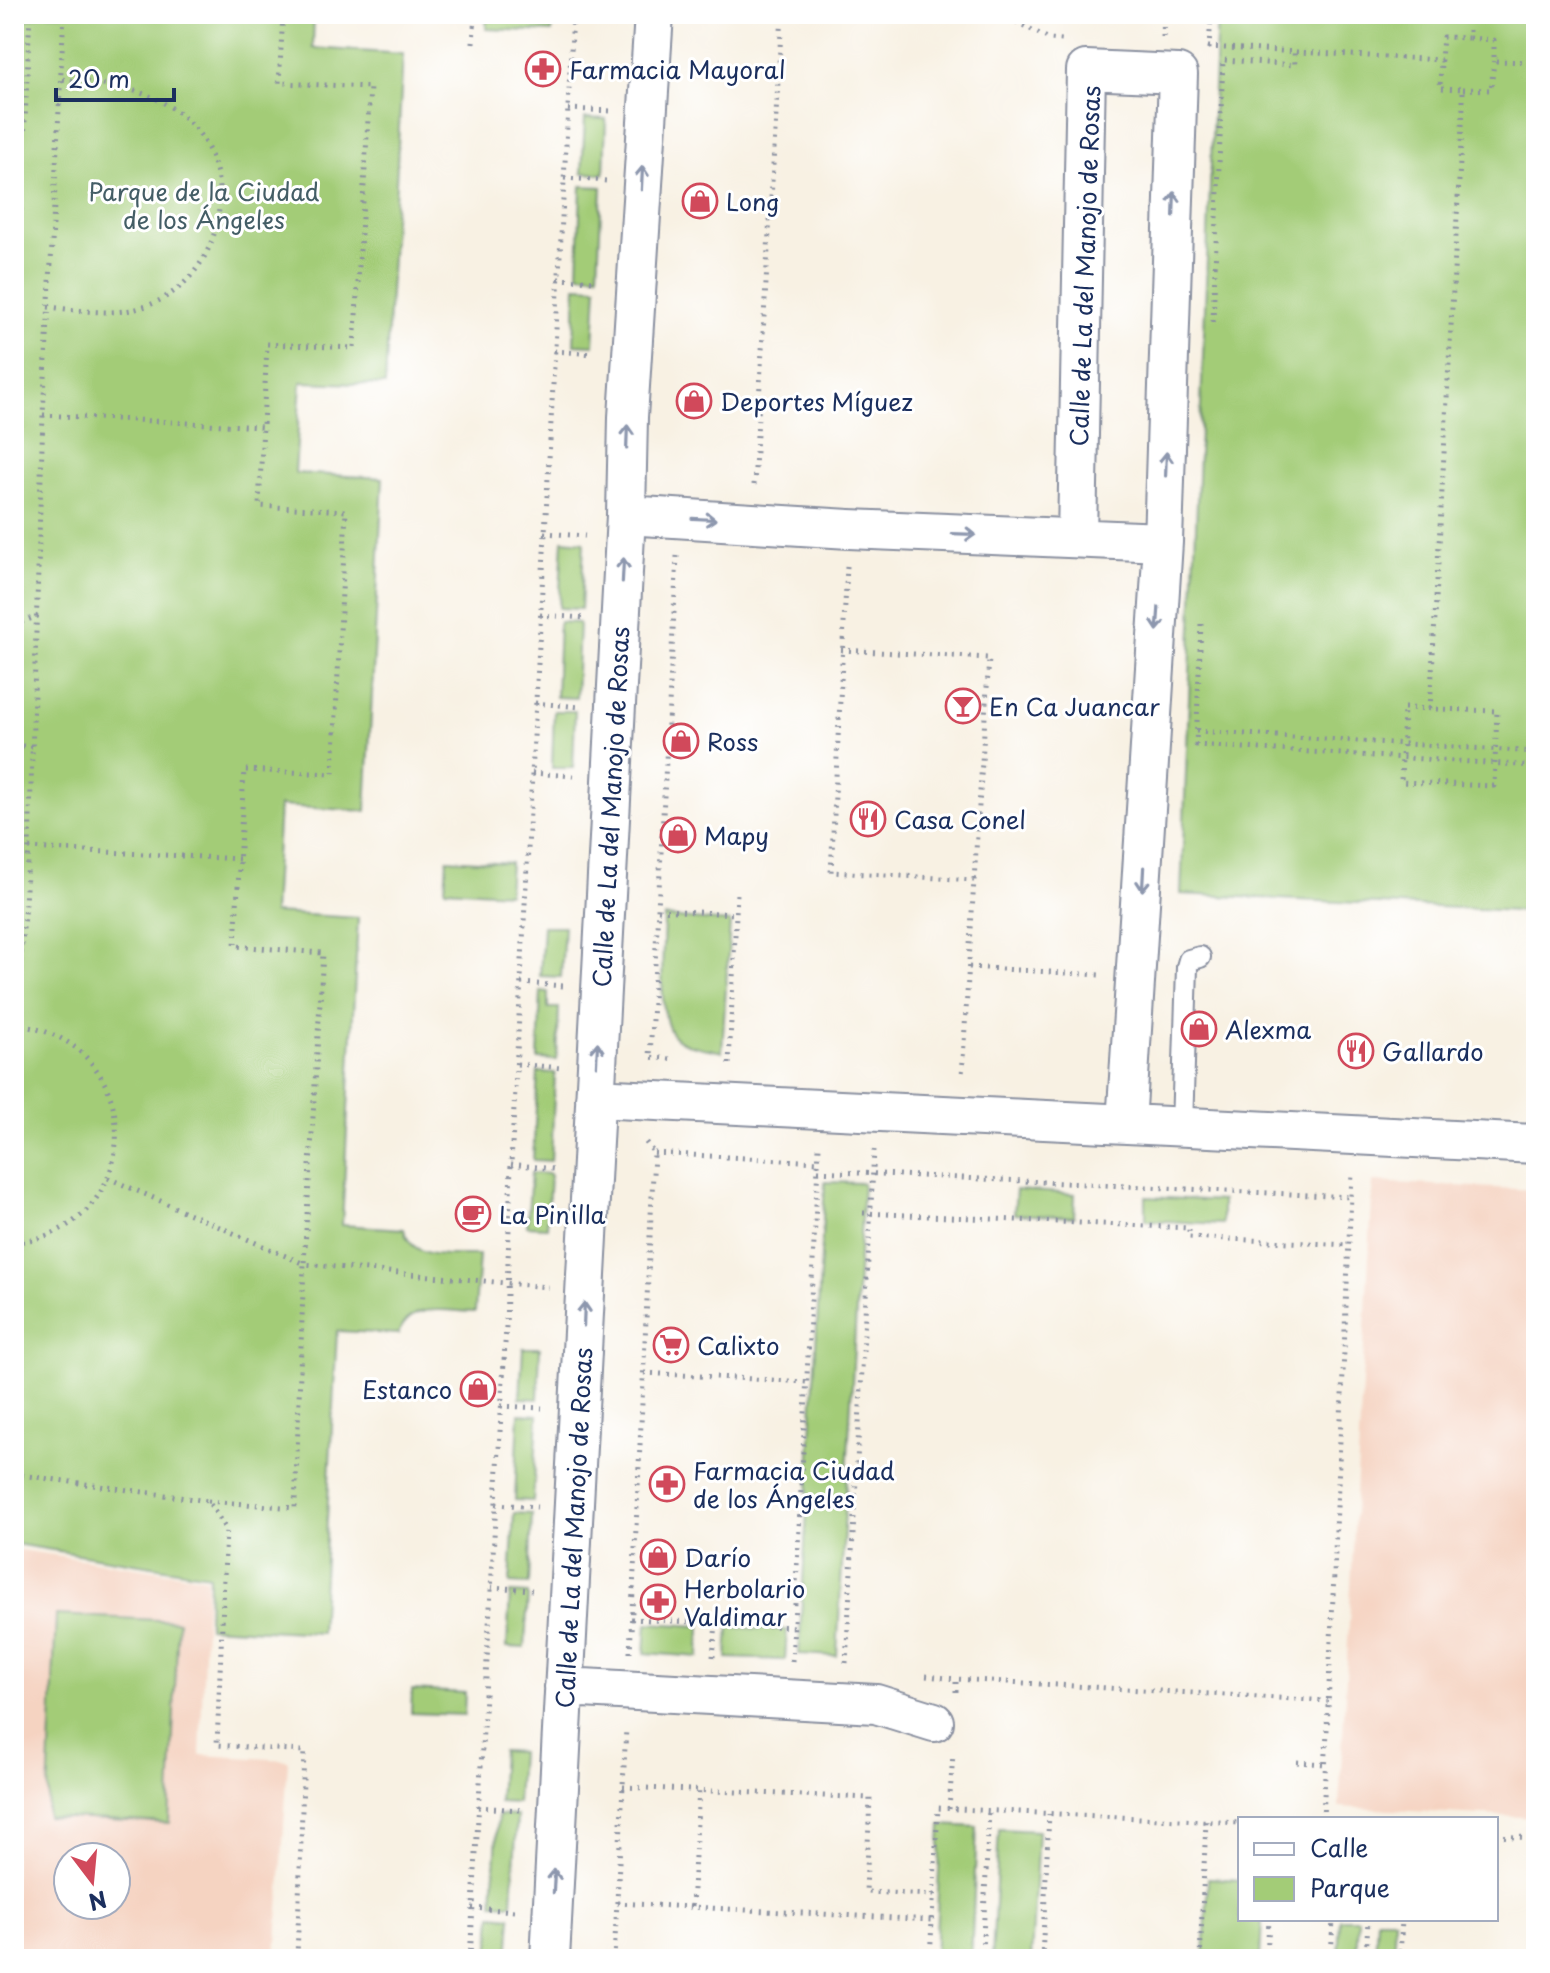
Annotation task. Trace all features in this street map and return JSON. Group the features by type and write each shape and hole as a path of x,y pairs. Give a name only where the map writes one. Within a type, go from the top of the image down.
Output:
{"street":[{"name":"Calle de La del Manojo de Rosas","path":"550,1959 626,515 628,417 654,14"},
{"name":"Calle de La del Manojo de Rosas","path":"1077,538 1086,70 1178,74 1163,542 1126,1124"},
{"path":"626,515 849,529 1163,542"},
{"path":"595,1098 1536,1144"},
{"path":"564,1687 876,1704 948,1722"}],"lane":[{"path":"1182,1127 1187,967 1189,960 1200,957"}],"path":[{"path":"14,16 21,14"},
{"path":"14,354 18,204 30,14"},
{"path":"14,1242 30,1241 55,1232 77,1218 95,1200 114,1162 118,1127 110,1093 92,1063 66,1041 33,1027 15,1025 29,848 43,415 64,14"},
{"path":"14,1474 208,1501 295,1508 304,1264 323,953 235,946 244,770 333,774 346,511 259,506 262,427 267,344 354,348 370,87 279,83 283,14"},
{"path":"473,43 475,14"},
{"path":"470,1959 573,14"},
{"path":"752,522 782,14"},
{"path":"1002,14 1049,39 1072,41"},
{"path":"1163,39 1164,14"},
{"path":"1209,47 1211,14"},
{"path":"1469,14 1469,38"},
{"path":"1443,37 1494,40 1491,90 1440,88 1441,60 1443,37"},
{"path":"1219,48 1441,60"},
{"path":"1212,331 1223,60 1295,65 1294,52"},
{"path":"1494,61 1536,62"},
{"path":"48,307 120,312 164,298 199,267 213,241 221,197 215,164 204,141 173,108 132,91 60,79"},
{"path":"1430,709 1463,89"},
{"path":"568,109 612,111"},
{"path":"564,178 608,181"},
{"path":"558,279 602,281"},
{"path":"554,351 598,354"},
{"path":"43,415 262,427"},
{"path":"849,529 831,872 974,880"},
{"path":"544,533 590,537"},
{"path":"650,1057 678,553 689,553"},
{"path":"540,615 586,618"},
{"path":"14,625 38,616"},
{"path":"1201,619 1196,745 1536,766"},
{"path":"841,650 989,658 960,1116"},
{"path":"535,703 581,707"},
{"path":"1404,708 1497,711 1494,786 1401,782 1403,744 1404,708"},
{"path":"1181,730 1536,752"},
{"path":"14,746 33,746"},
{"path":"532,773 578,776"},
{"path":"14,853 29,848 241,859"},
{"path":"729,1064 737,893"},
{"path":"658,910 737,914"},
{"path":"969,967 1137,977"},
{"path":"521,983 566,986"},
{"path":"517,1064 562,1068"},
{"path":"792,1666 821,1109"},
{"path":"845,1669 866,1213 877,1111"},
{"path":"1323,1817 1354,1136"},
{"path":"629,1661 654,1153 644,1140"},
{"path":"654,1153 819,1162"},
{"path":"511,1164 556,1169"},
{"path":"818,1171 1351,1197"},
{"path":"108,1178 304,1264 550,1287"},
{"path":"866,1213 1189,1228 1189,1237 1349,1245"},
{"path":"644,1373 807,1382"},
{"path":"501,1406 543,1408"},
{"path":"208,1501 226,1529 217,1745 304,1751 297,1959"},
{"path":"496,1504 538,1507"},
{"path":"491,1587 533,1590"},
{"path":"631,1619 794,1627"},
{"path":"713,1666 716,1623"},
{"path":"949,1809 948,1722 956,1679 1328,1701"},
{"path":"614,1959 626,1727"},
{"path":"1297,1762 1325,1764"},
{"path":"623,1787 870,1798 866,1892 934,1895"},
{"path":"692,1906 699,1789"},
{"path":"478,1807 521,1810"},
{"path":"930,1959 938,1808 1238,1823"},
{"path":"982,1959 989,1810"},
{"path":"1042,1959 1049,1814"},
{"path":"1200,1959 1206,1821"},
{"path":"1498,1836 1536,1838"},
{"path":"617,1903 932,1920"},
{"path":"472,1908 516,1911"},
{"path":"1267,1959 1269,1921"},
{"path":"1331,1959 1333,1921"},
{"path":"1366,1959 1368,1921"},
{"path":"1400,1959 1402,1921"}],"shaded area":[{"path":"1373,1182 1536,1190 1536,1818 1339,1807"},
{"path":"14,1549 207,1578 200,1755 288,1760 276,1959 14,1959"}],"green space":[{"name":"Parque de la Ciudad de los Ángeles","path":"44,14 314,14 313,48 403,54 385,385 301,382 295,473 383,478 366,811 279,806 273,913 358,918 342,1225 404,1229 408,1240 424,1251 445,1255 479,1255 475,1312 420,1312 404,1324 398,1334 337,1331 321,1633 208,1627 209,1575 14,1544 14,24"},
{"path":"487,14 553,14 552,32 486,29"},
{"path":"1217,14 1536,14 1536,912 1181,894"},
{"path":"585,118 606,119 604,174 582,173"},
{"path":"581,186 602,187 598,275 578,274"},
{"path":"576,286 597,287 594,345 574,344"},
{"path":"563,540 584,542 581,609 559,608"},
{"path":"559,622 579,623 576,698 556,697"},
{"path":"554,711 575,711 573,768 552,768"},
{"path":"447,859 510,863 508,893 445,889"},
{"path":"664,917 730,922 722,1052 684,1043 668,1027 663,997"},
{"path":"543,926 564,926 561,977 540,976"},
{"path":"541,991 548,992 548,1008 559,1008 557,1060 538,1059"},
{"path":"538,1072 555,1073 551,1161 533,1160"},
{"path":"531,1173 550,1174 547,1227 527,1226"},
{"path":"825,1182 863,1183 837,1656 799,1654"},
{"path":"1016,1190 1075,1194 1074,1217 1014,1214"},
{"path":"1146,1197 1222,1201 1222,1224 1146,1220"},
{"path":"523,1348 540,1348 538,1399 520,1398"},
{"path":"519,1414 538,1415 533,1501 515,1500"},
{"path":"514,1513 532,1514 529,1584 510,1583"},
{"path":"510,1593 528,1594 525,1648 507,1647"},
{"path":"56,1615 178,1621 169,1823 47,1817"},
{"path":"647,1623 700,1626 699,1657 645,1653"},
{"path":"729,1627 787,1630 785,1660 727,1658"},
{"path":"412,1690 465,1693 464,1715 411,1713"},
{"path":"502,1751 520,1752 517,1803 499,1802"},
{"path":"498,1815 517,1816 512,1904 493,1903"},
{"path":"941,1825 977,1827 971,1959 935,1959"},
{"path":"999,1829 1038,1831 1031,1959 992,1959"},
{"path":"1208,1878 1238,1880 1238,1921 1262,1921 1260,1959 1204,1959"},
{"path":"492,1915 511,1917 508,1959 489,1959"},
{"path":"1340,1921 1358,1921 1356,1959 1338,1959"},
{"path":"1377,1921 1395,1921 1393,1959 1375,1959"}],"place":[{"name":"Farmacia Mayoral","path":"543,69"},
{"name":"Long","path":"700,201"},
{"name":"Deportes Míguez","path":"694,401"},
{"name":"En Ca Juancar","path":"963,706"},
{"name":"Ross","path":"681,741"},
{"name":"Casa Conel","path":"868,819"},
{"name":"Mapy","path":"678,835"},
{"name":"Alexma","path":"1199,1029"},
{"name":"Gallardo","path":"1356,1051"},
{"name":"La Pinilla","path":"473,1214"},
{"name":"Calixto","path":"671,1345"},
{"name":"Estanco","path":"478,1389"},
{"name":"Farmacia Ciudad de los Ángeles","path":"667,1484"},
{"name":"Darío","path":"658,1557"},
{"name":"Herbolario Valdimar","path":"658,1602"}]}
